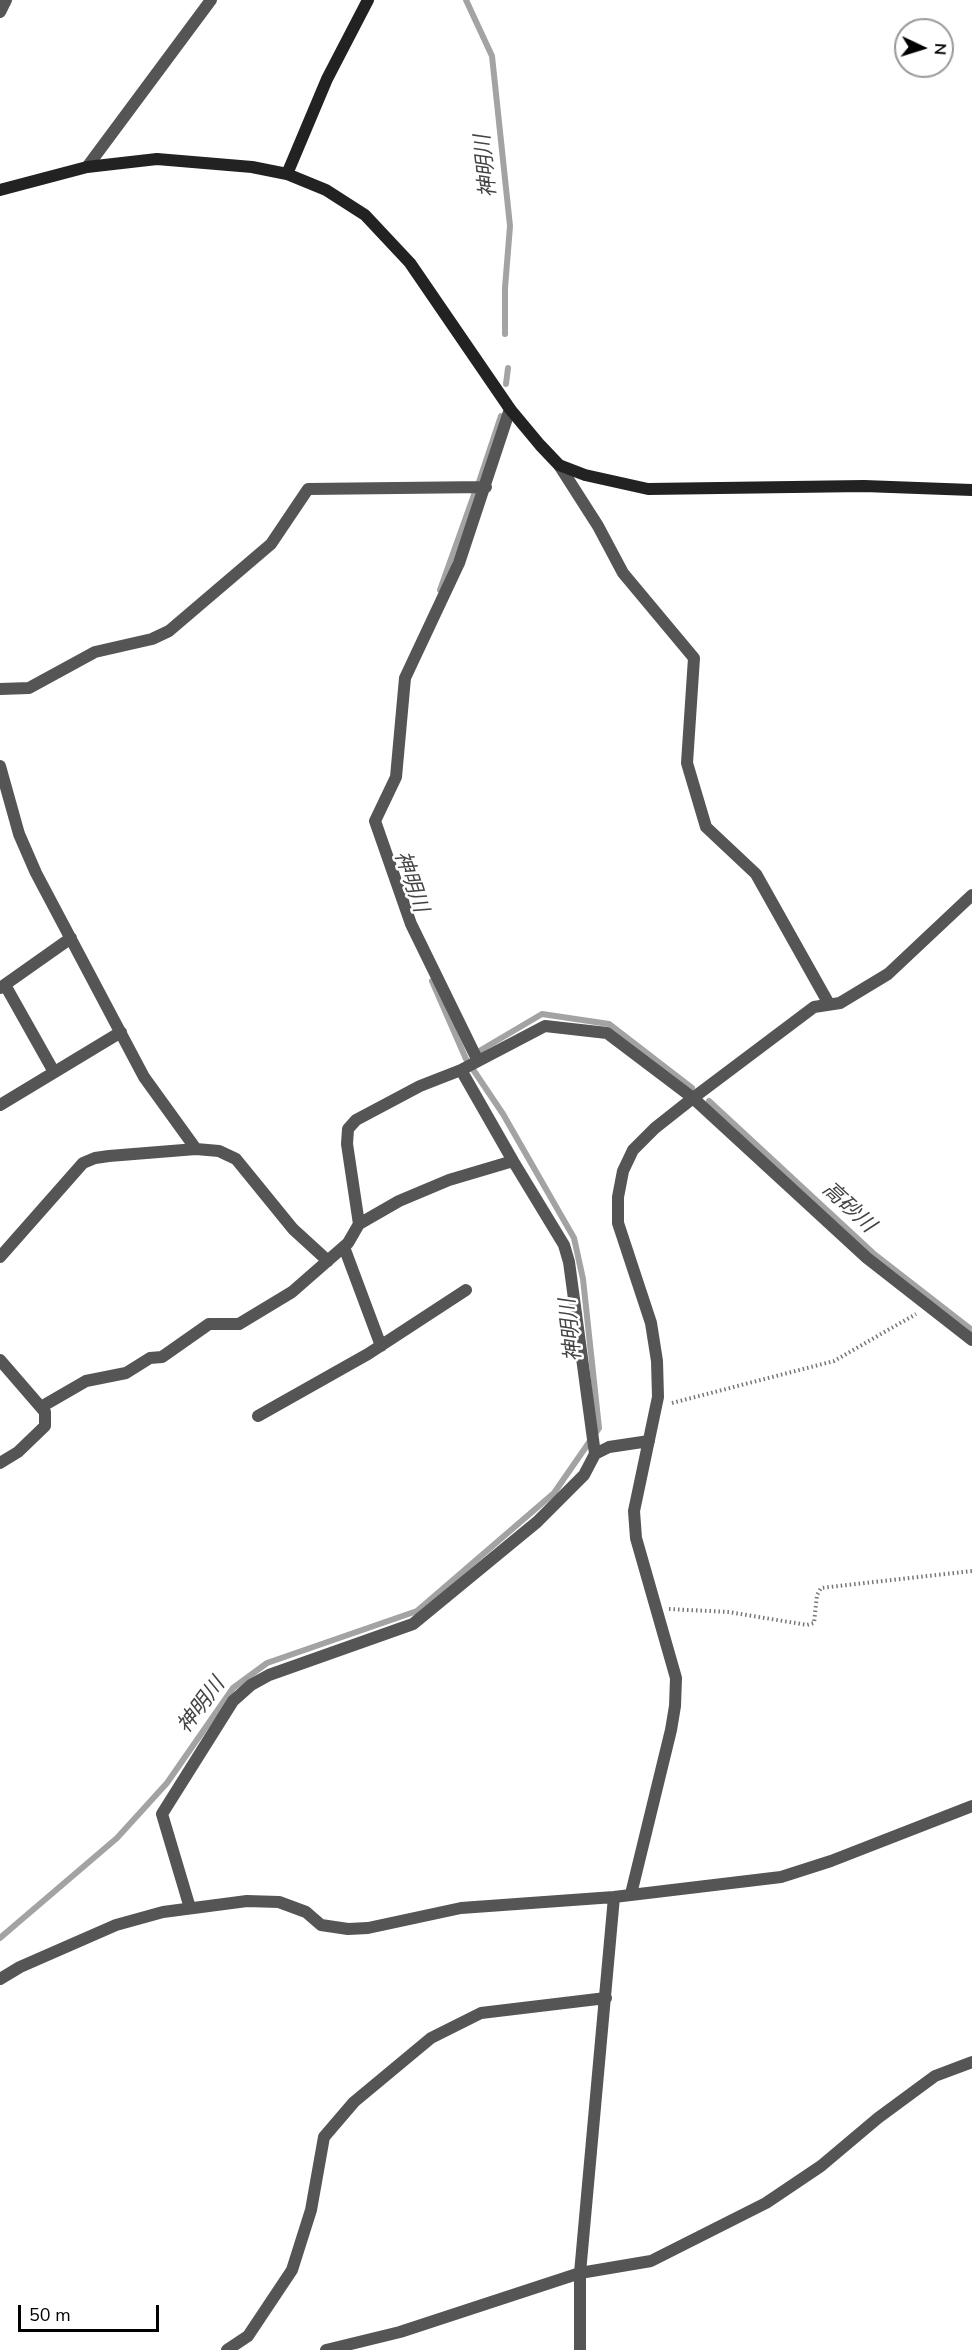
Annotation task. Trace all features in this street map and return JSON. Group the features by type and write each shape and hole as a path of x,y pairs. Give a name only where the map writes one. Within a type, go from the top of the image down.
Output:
{"street":[{"path":"0,12 6,0"},
{"path":"87,167 211,0"},
{"path":"287,174 327,79 368,0"},
{"path":"0,190 87,167 158,159 203,161 287,174 326,190 365,215 410,263 510,409 559,465 598,526 623,573 694,658 687,763 706,827 756,874 829,1004"},
{"path":"478,1061 411,924 375,821 396,777 405,678 459,563 510,409"},
{"path":"559,465 585,475 648,489 864,486 972,490"},
{"path":"0,689 29,688 95,652 152,639 169,631 270,544 308,489 486,487"},
{"path":"0,766 18,834 36,873 144,1077 196,1149"},
{"path":"631,1894 675,1706 676,1678 636,1538 634,1511 656,1407 657,1360 651,1323 618,1223 618,1197 622,1171 633,1150 655,1128 693,1098 814,1007 840,1003 888,974 972,895"},
{"path":"54,1072 2,986 71,938"},
{"path":"359,1224 347,1144 348,1129 357,1119 420,1086 461,1070 545,1026 607,1032 693,1098 867,1258 972,1340"},
{"path":"0,1105 121,1032"},
{"path":"190,1908 162,1814 233,1701 252,1685 269,1675 413,1624 537,1522 584,1475 595,1454 569,1262 564,1245 461,1070"},
{"path":"0,1257 83,1164 95,1158 109,1156 196,1149 219,1151 236,1159 293,1229 328,1261"},
{"path":"41,1407 86,1381 126,1373 150,1358 162,1357 209,1324 239,1324 292,1292 348,1243 359,1224 399,1201 449,1180 513,1161"},
{"path":"344,1247 381,1346"},
{"path":"258,1416 381,1346 466,1290"},
{"path":"0,1360 45,1412 45,1426 18,1452 0,1463"},
{"path":"595,1454 609,1447 649,1441"},
{"path":"0,1979 20,1966 116,1925 163,1912 247,1901 279,1902 306,1912 321,1924 348,1929 368,1928 461,1908 614,1897 781,1877 831,1861 972,1806"},
{"path":"580,2350 580,2273 614,1897"},
{"path":"227,2350 248,2336 292,2270 311,2210 324,2137 354,2102 431,2038 481,2013 606,1998"},
{"path":"326,2350 400,2332 580,2273 651,2261 766,2203 821,2166 935,2076 972,2062"}],"path":[{"path":"656,1407 834,1361 929,1306"},
{"path":"657,1608 729,1612 807,1625 814,1623 817,1595 821,1588 972,1571"}],"waterway":[{"name":"神明川","path":"466,0 492,56 510,226 505,288 505,334"},
{"name":"神明川","path":"506,384 508,368"},
{"name":"神明川","path":"479,482 501,416"},
{"name":"神明川","path":"440,590 475,492"},
{"name":"神明川","path":"0,1938 117,1838 167,1783 233,1688 267,1663 417,1611 554,1493 599,1428 583,1279 574,1238 503,1114 466,1059 432,981"},
{"name":"高砂川","path":"481,1050 542,1014 609,1024 692,1088"},
{"name":"高砂川","path":"709,1101 873,1253 972,1330"}]}
